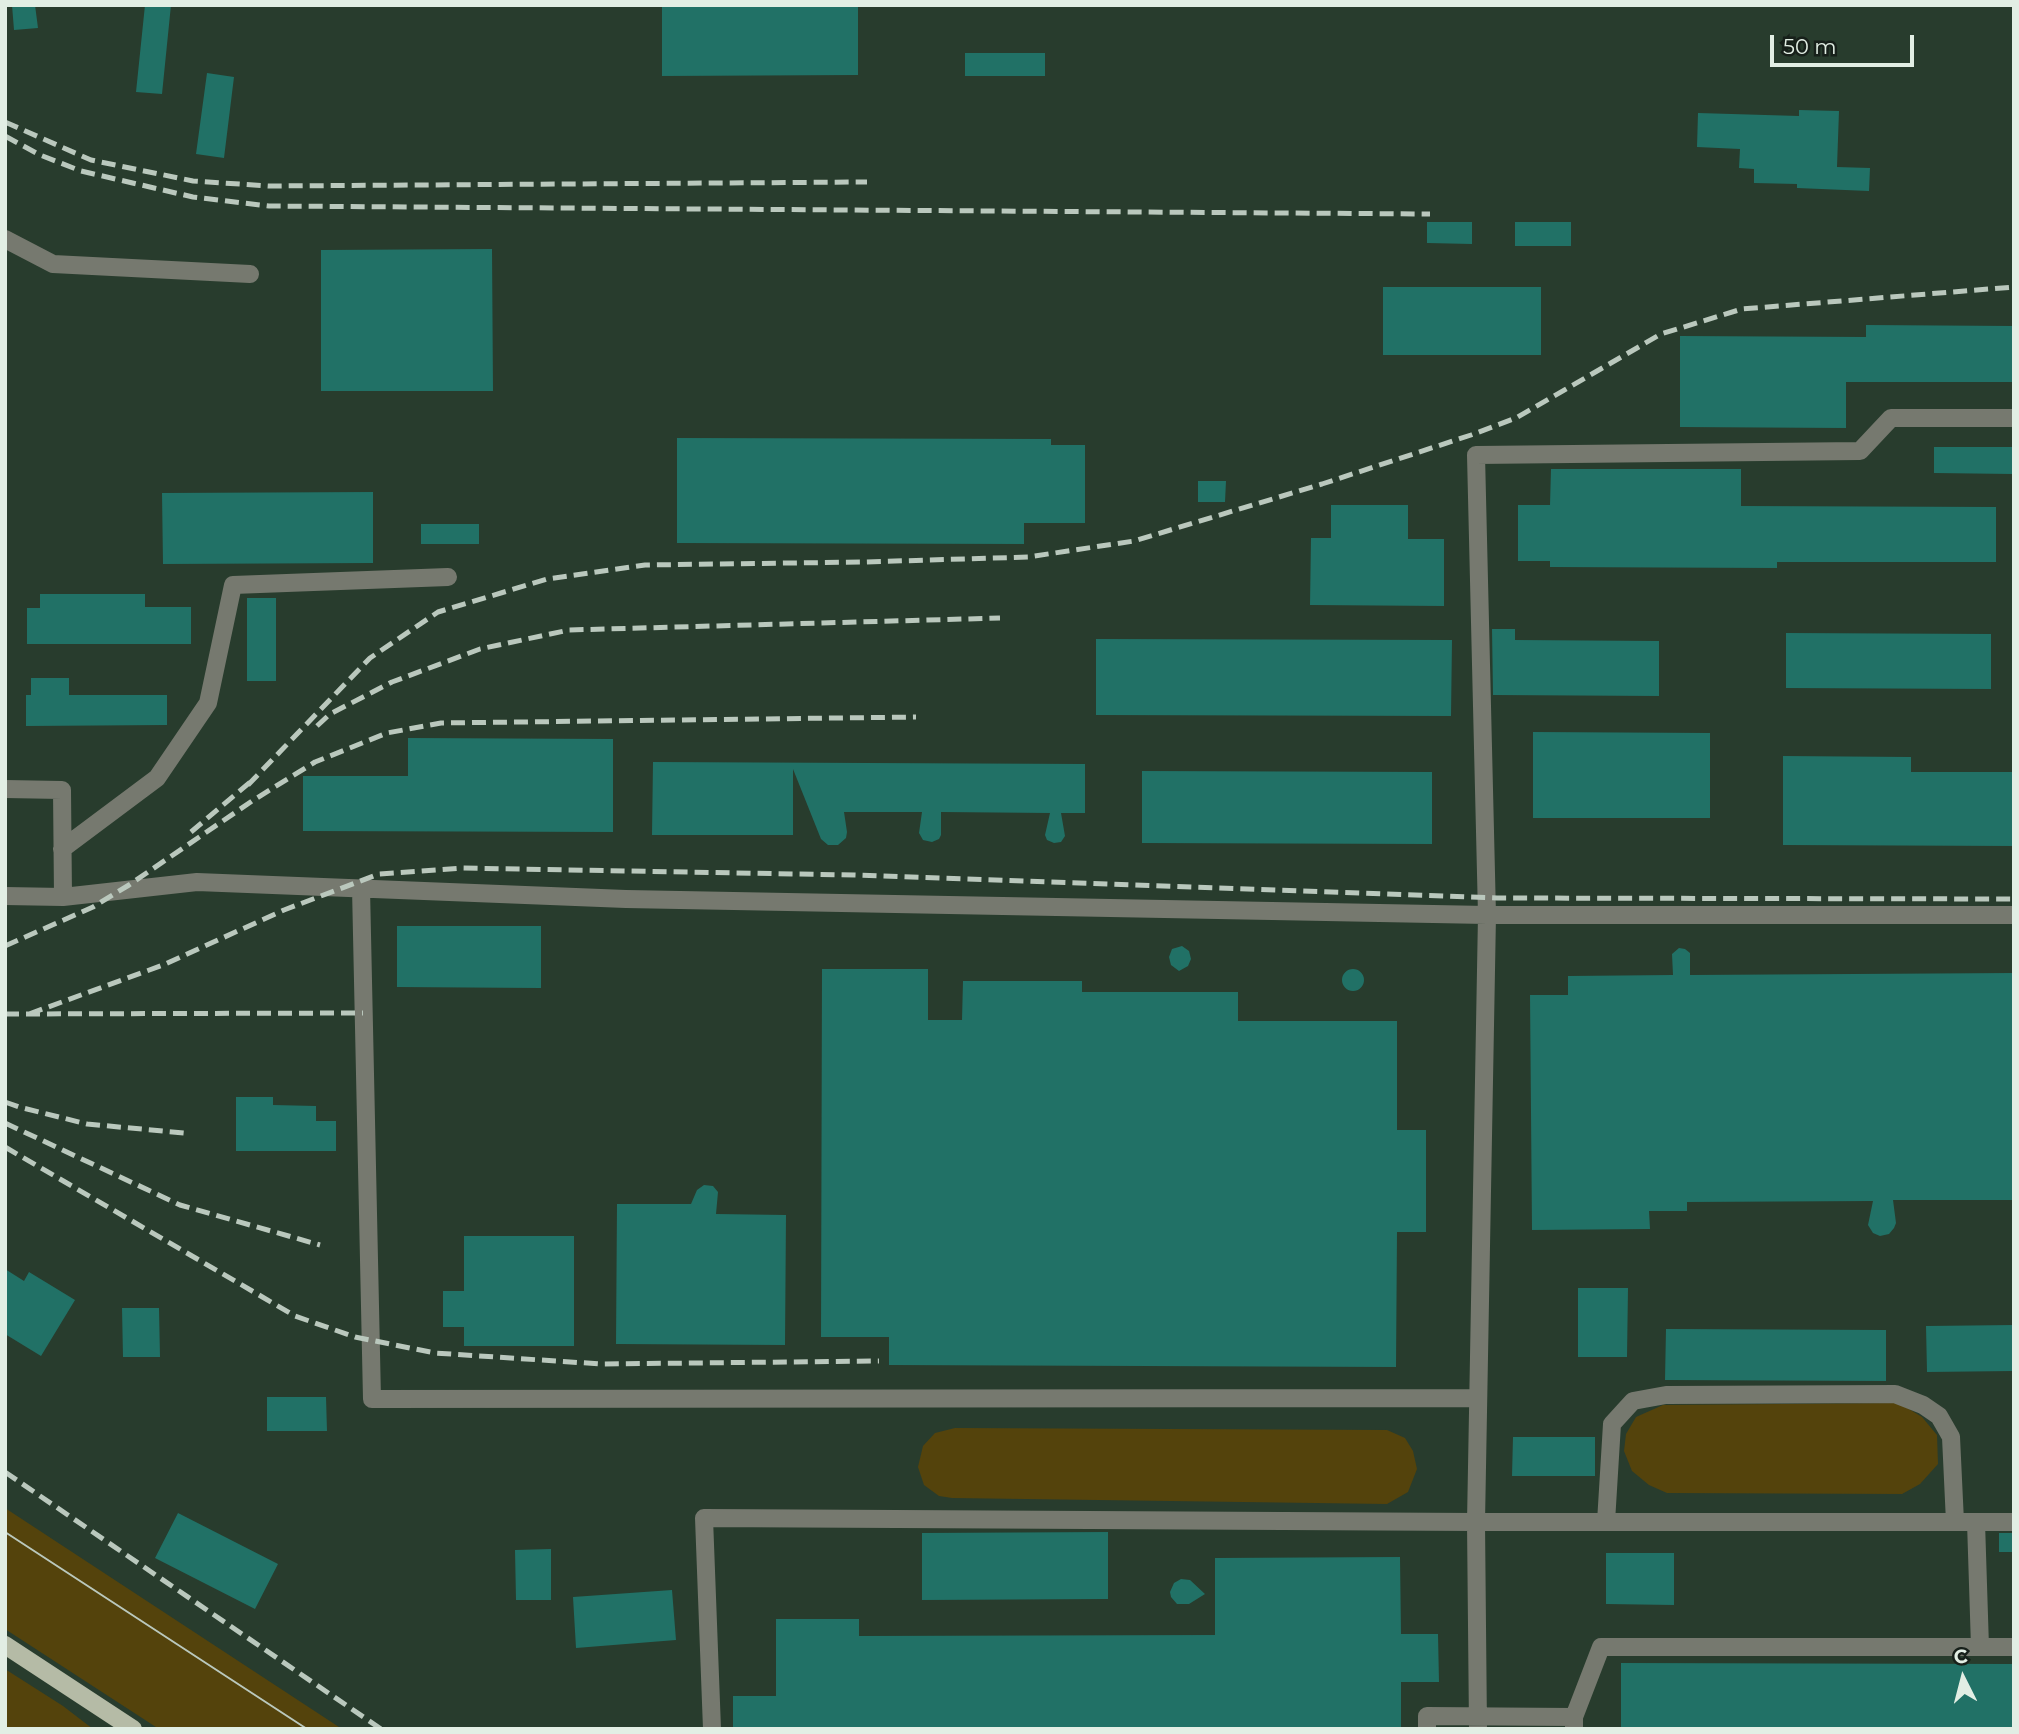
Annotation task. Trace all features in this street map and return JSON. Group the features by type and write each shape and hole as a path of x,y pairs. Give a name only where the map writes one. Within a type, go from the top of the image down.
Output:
{"main road":[{"path":"5,1645 133,1729"}],"street":[{"path":"5,239 52,264 250,274"},
{"path":"1478,1723 1476,1522 1487,915 1476,455 1860,451 1891,418 2014,418"},
{"path":"62,849 157,778 208,703 233,585 448,577"},
{"path":"5,789 62,790 63,897"},
{"path":"5,896 63,897 197,882 640,899 1487,915 2014,915"},
{"path":"361,888 372,1399 1478,1398"},
{"path":"1606,1522 1612,1424 1633,1401 1666,1395 1895,1394 1923,1405 1939,1416 1951,1437 1955,1522"},
{"path":"712,1729 704,1518 2014,1522"},
{"path":"1976,1522 1980,1647"},
{"path":"1427,1729 1427,1716 1478,1723 1574,1723 1601,1647 2014,1647"}],"shaded area":[{"path":"1899,1403 1922,1417 1937,1435 1938,1464 1920,1484 1902,1494 1667,1493 1649,1485 1632,1471 1624,1451 1626,1434 1636,1417 1663,1405"},
{"path":"955,1428 1387,1430 1405,1438 1413,1451 1417,1469 1408,1492 1387,1504 952,1498 939,1496 924,1485 918,1467 923,1446 935,1433"},
{"path":"5,1508 342,1729 159,1729 5,1629"},
{"path":"5,1669 63,1706 93,1729 5,1729"}],"building":[{"path":"12,5 35,5 38,28 14,30"},
{"path":"145,5 171,5 162,94 136,92"},
{"path":"662,5 858,5 858,75 662,76"},
{"path":"965,53 1045,53 1045,76 965,76"},
{"path":"207,73 234,77 224,158 196,154"},
{"path":"1799,110 1839,111 1837,167 1870,168 1869,191 1754,183 1754,169 1739,168 1740,149 1697,147 1698,113 1799,116"},
{"path":"1427,222 1472,222 1472,244 1427,243"},
{"path":"1515,222 1571,222 1571,246 1515,246"},
{"path":"492,249 493,391 321,391 321,250"},
{"path":"1383,287 1541,287 1541,355 1383,355"},
{"path":"1866,325 2014,326 2014,382 1846,382 1846,428 1680,427 1680,336 1866,337"},
{"path":"677,438 1051,439 1051,445 1085,445 1085,523 1024,523 1024,544 677,543"},
{"path":"1934,447 2013,447 2013,474 1934,473"},
{"path":"1551,469 1741,469 1741,506 1996,507 1996,562 1777,562 1777,568 1550,567 1550,561 1518,561 1518,505 1550,505"},
{"path":"1198,481 1226,481 1225,502 1198,502"},
{"path":"373,492 373,563 163,564 162,493"},
{"path":"1331,505 1408,505 1408,539 1444,539 1444,606 1310,605 1311,538 1331,538"},
{"path":"421,524 479,524 479,544 421,544"},
{"path":"40,594 145,594 145,607 191,607 191,644 27,644 27,608 40,608"},
{"path":"247,598 276,598 276,681 247,681"},
{"path":"1492,629 1515,629 1515,640 1659,641 1659,696 1493,695"},
{"path":"1786,633 1991,634 1991,689 1786,688"},
{"path":"1096,639 1452,640 1451,716 1096,715"},
{"path":"31,678 69,678 69,695 167,695 167,725 26,726 26,695 31,695"},
{"path":"1533,732 1710,733 1710,818 1533,818"},
{"path":"408,738 613,739 613,832 303,831 303,776 408,776"},
{"path":"1783,756 1911,757 1911,772 2014,772 2014,846 1783,845"},
{"path":"653,762 1085,764 1085,813 1061,813 1065,836 1061,842 1054,843 1047,840 1045,835 1050,813 941,812 941,835 932,842 923,840 919,833 922,812 844,812 846,838 838,845 828,845 821,839 793,769 793,835 652,835"},
{"path":"1142,771 1432,772 1432,844 1142,843"},
{"path":"397,926 541,926 541,988 397,987"},
{"path":"1182,946 1189,951 1191,959 1188,966 1179,971 1171,965 1169,957 1172,949"},
{"path":"1679,948 1690,953 1690,975 2014,973 2014,1200 1893,1200 1896,1223 1889,1234 1880,1236 1873,1233 1868,1225 1873,1201 1687,1202 1687,1211 1649,1211 1650,1229 1532,1230 1530,995 1568,995 1568,976 1673,975 1672,954"},
{"path":"822,969 928,969 928,1020 962,1020 963,981 1082,981 1082,992 1238,992 1238,1021 1397,1021 1397,1130 1426,1130 1426,1232 1397,1232 1396,1367 889,1365 889,1337 821,1337"},
{"path":"1353,969 1361,972 1364,980 1361,988 1353,991 1345,988 1342,980 1345,972"},
{"path":"236,1097 273,1097 273,1105 316,1106 316,1121 336,1121 336,1151 236,1151"},
{"path":"704,1185 713,1186 718,1192 716,1214 786,1215 785,1345 616,1344 617,1204 691,1204 697,1190"},
{"path":"464,1236 574,1236 574,1346 464,1346 464,1327 443,1327 443,1291 464,1291"},
{"path":"5,1269 24,1281 29,1272 75,1300 41,1356 5,1334"},
{"path":"1578,1288 1628,1288 1627,1357 1578,1357"},
{"path":"122,1308 159,1308 160,1357 123,1357"},
{"path":"2014,1325 2014,1371 1927,1372 1926,1326"},
{"path":"1666,1329 1886,1330 1886,1381 1665,1380"},
{"path":"267,1397 326,1397 327,1431 267,1431"},
{"path":"1513,1437 1595,1437 1595,1476 1512,1476"},
{"path":"178,1513 278,1564 255,1609 155,1558"},
{"path":"1108,1532 1108,1599 922,1600 922,1533"},
{"path":"1999,1533 2014,1533 2014,1552 1999,1552"},
{"path":"551,1549 551,1600 516,1600 515,1550"},
{"path":"1606,1553 1674,1553 1674,1605 1606,1604"},
{"path":"1400,1557 1401,1634 1438,1634 1439,1682 1401,1682 1401,1729 733,1729 733,1696 776,1696 776,1619 859,1619 859,1636 1215,1635 1215,1558"},
{"path":"1181,1579 1190,1580 1205,1594 1189,1604 1177,1604 1170,1592 1174,1583"},
{"path":"672,1590 676,1640 576,1648 573,1597"},
{"path":"1621,1663 2014,1664 2014,1729 1621,1729"}],"tram line":[{"path":"5,1532 307,1729"}],"railway":[{"path":"5,122 91,160 193,181 268,186 867,182"},
{"path":"5,136 40,155 81,171 193,197 269,206 1430,214"},
{"path":"248,785 370,658 438,612 547,579 645,565 1028,557 1134,541 1322,484 1516,418 1661,334 1742,309 2014,287"},
{"path":"317,726 330,714 392,682 480,649 569,630 1000,618"},
{"path":"5,946 93,907 315,762 387,733 441,723 916,717"},
{"path":"191,832 255,778"},
{"path":"29,1014 163,965 284,910 379,874 463,868 855,875 1497,898 2014,899"},
{"path":"5,1014 363,1013"},
{"path":"5,1102 87,1124 184,1133"},
{"path":"5,1123 180,1205 320,1245"},
{"path":"5,1147 295,1316 355,1337 435,1353 601,1364 879,1361"},
{"path":"5,1472 381,1729"}]}
